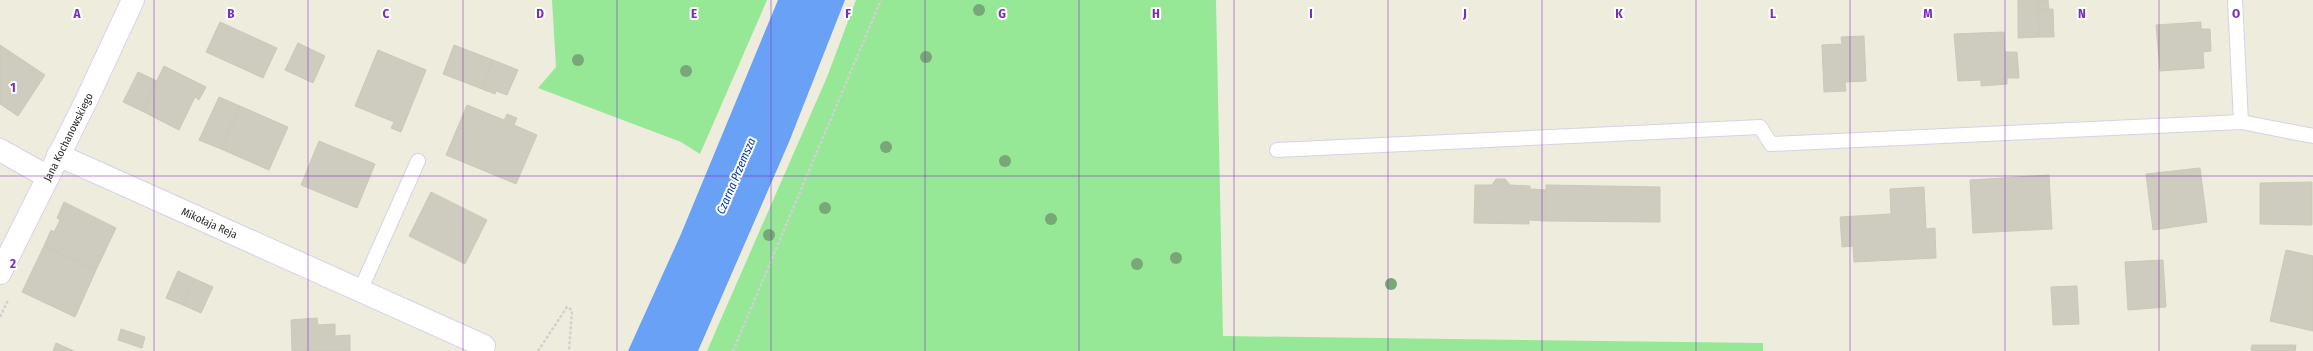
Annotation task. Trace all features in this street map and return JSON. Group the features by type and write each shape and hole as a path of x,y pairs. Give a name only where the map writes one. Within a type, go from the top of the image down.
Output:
{"street":[{"name":"Jana Kochanowskiego","path":"0,273 133,0"},
{"path":"0,150 48,177"},
{"name":"Mikołaja Reja","path":"58,155 484,346"}],"lane":[{"path":"2235,0 2241,122"},
{"path":"1277,150 1760,127 1771,144 2241,122 2313,136"},
{"path":"360,291 418,161"}],"path":[{"path":"733,351 881,0"},
{"path":"538,351 567,307 572,310 569,351"}],"green space":[{"path":"552,0 767,0 700,154 681,142 538,88 556,67"},
{"path":"856,0 1216,0 1223,336 1763,343 1763,351 707,351 827,77"}],"water":[{"name":"Czarna Przemsza","path":"778,0 845,0 789,142 698,351 628,351 681,234"}],"building":[{"path":"2018,0 2038,0 2039,37 2018,38"},
{"path":"2038,0 2048,0 2049,9 2038,10"},
{"path":"2053,9 2054,37 2039,37 2038,10"},
{"path":"220,22 277,48 263,78 206,52"},
{"path":"2201,22 2201,29 2210,29 2211,51 2203,52 2204,68 2160,71 2156,25"},
{"path":"2004,32 2005,52 2017,52 2019,78 2007,78 2007,84 1981,86 1981,80 1958,81 1954,34"},
{"path":"1864,36 1866,81 1845,82 1846,91 1824,92 1822,45 1842,44 1841,37"},
{"path":"298,43 325,56 313,83 285,70"},
{"path":"0,45 45,75 18,116 0,104"},
{"path":"454,45 493,60 482,89 443,74"},
{"path":"378,50 426,70 401,132 391,128 394,122 355,106"},
{"path":"493,60 518,70 507,95 496,91 495,94 482,89"},
{"path":"164,66 206,87 199,100 195,97 179,130 142,111"},
{"path":"138,72 157,81 142,111 123,102"},
{"path":"219,97 240,106 221,149 199,140"},
{"path":"467,105 504,120 507,114 517,118 514,125 537,135 516,184 446,155"},
{"path":"240,106 288,127 269,170 221,149"},
{"path":"319,141 375,164 357,208 301,185"},
{"path":"2200,168 2207,222 2153,230 2146,174"},
{"path":"2049,175 2052,229 1973,233 1970,180"},
{"path":"1496,179 1505,179 1510,185 1530,186 1530,189 1546,190 1546,221 1529,220 1529,224 1474,223 1475,185 1492,185"},
{"path":"2312,182 2312,225 2260,224 2260,183"},
{"path":"1546,185 1660,187 1660,222 1546,221"},
{"path":"1924,187 1926,229 1935,228 1936,258 1854,262 1853,246 1842,247 1840,217 1891,214 1890,189"},
{"path":"431,192 487,220 465,264 409,236"},
{"path":"64,202 116,228 96,270 44,246 51,230 54,232 60,220 57,218"},
{"path":"44,246 96,270 75,317 22,292"},
{"path":"2286,250 2313,256 2313,331 2270,321"},
{"path":"2163,260 2166,307 2128,310 2125,262"},
{"path":"178,271 195,279 183,305 166,298"},
{"path":"195,279 213,287 201,313 183,305"},
{"path":"2077,286 2079,324 2053,325 2051,287"},
{"path":"317,318 318,325 335,324 335,336 350,335 350,351 292,351 291,320"},
{"path":"121,329 145,337 142,348 118,340"},
{"path":"56,343 74,351 53,351"},
{"path":"2252,345 2296,345 2295,351 2251,351"}]}
